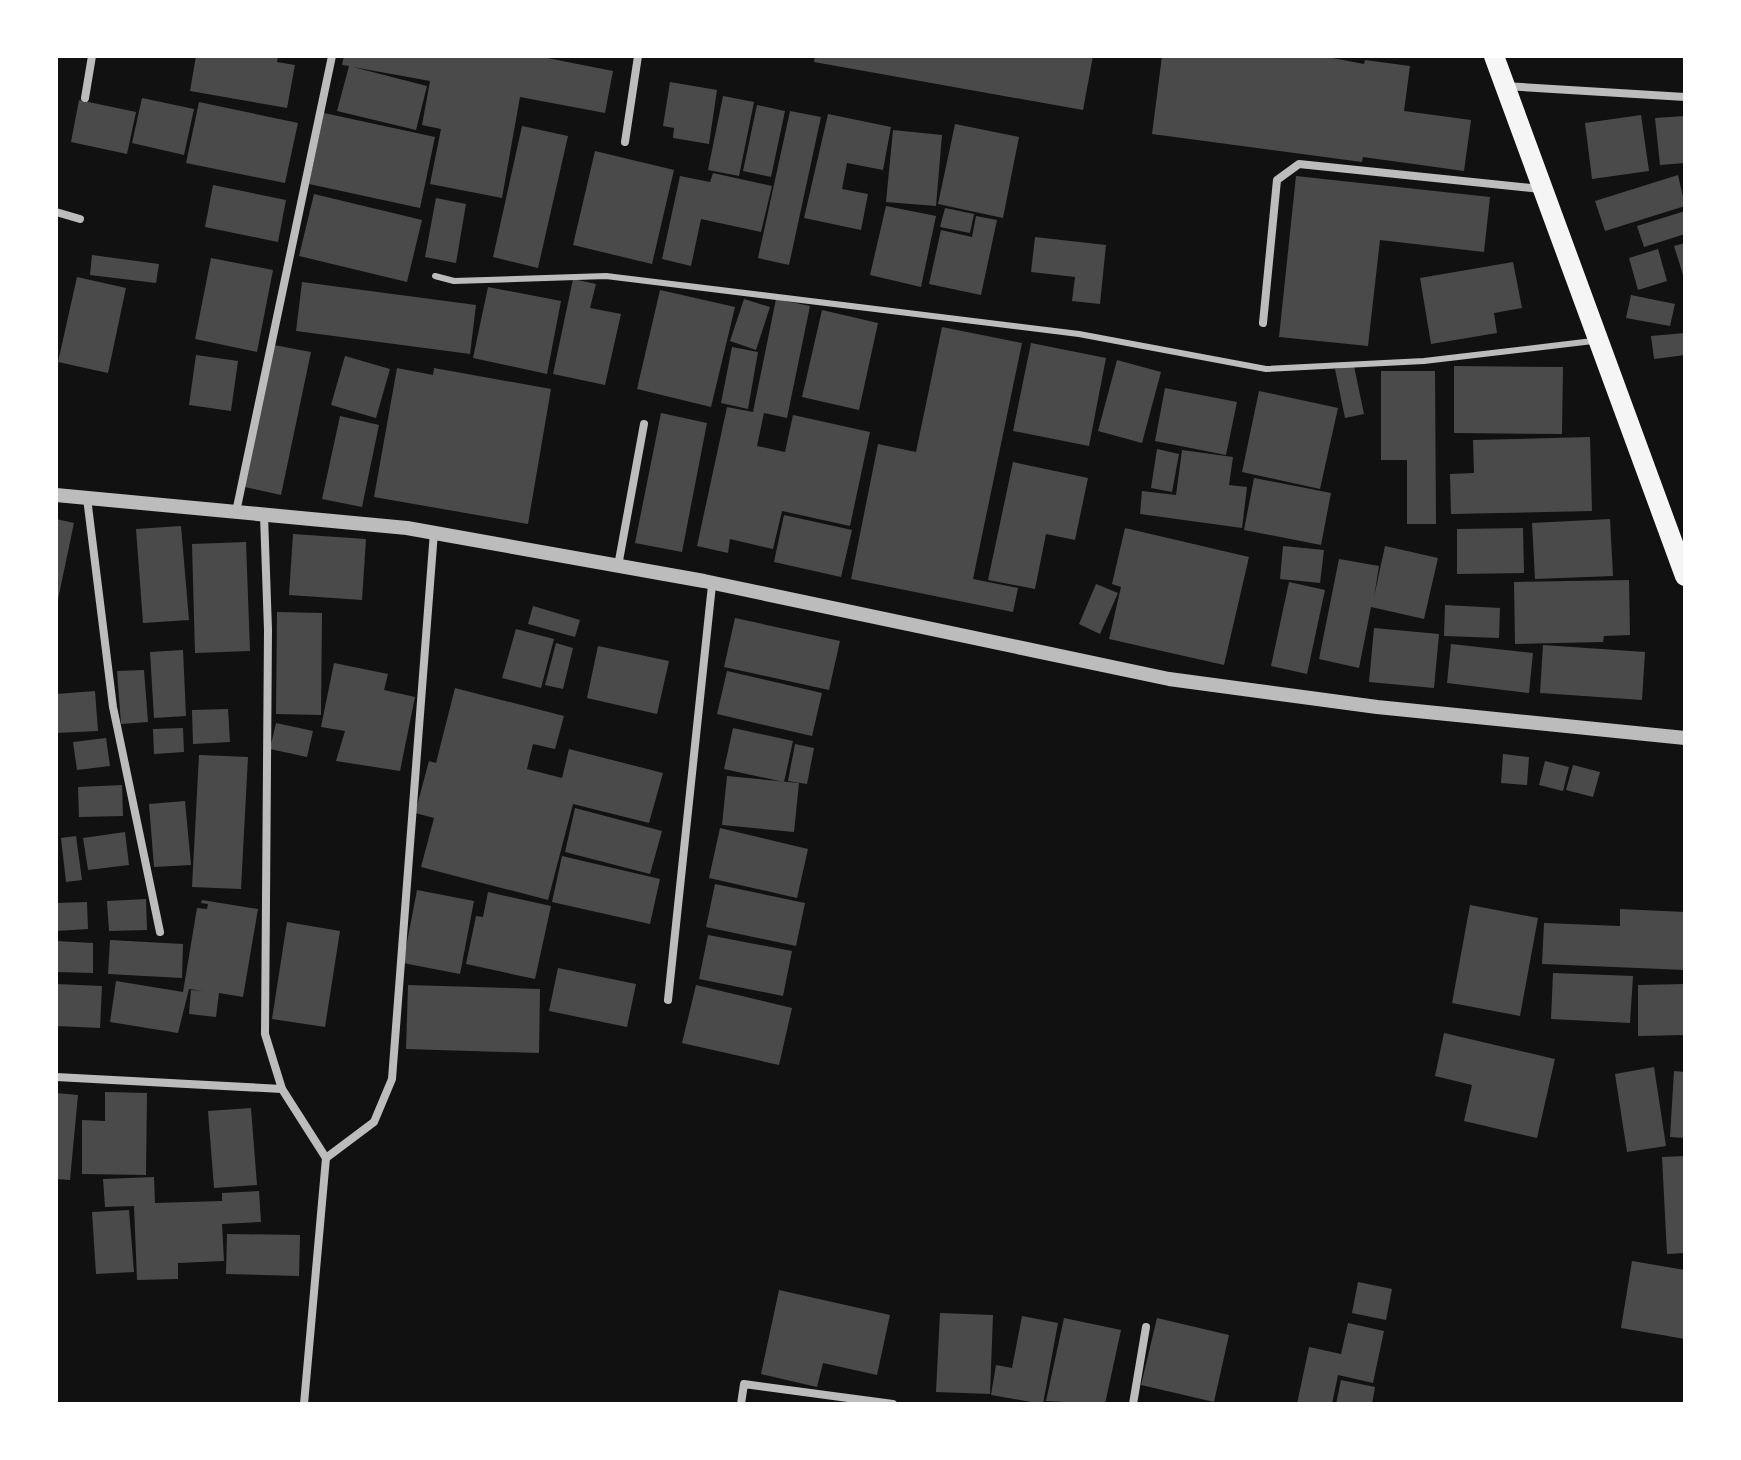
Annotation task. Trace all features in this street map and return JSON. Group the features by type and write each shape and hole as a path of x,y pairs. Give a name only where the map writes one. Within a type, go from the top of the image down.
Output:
{"main road":[{"path":"1494,56 1685,576"}],"street":[{"path":"85,98 92,56"},
{"path":"236,512 332,56"},
{"path":"625,142 638,56"},
{"path":"1505,86 1685,97"},
{"path":"1263,323 1277,180 1299,164 1542,189"},
{"path":"56,212 80,219"},
{"path":"618,566 644,424"},
{"path":"56,495 434,532 618,566 1169,679 1377,707 1685,738"},
{"path":"87,498 113,707 160,932"},
{"path":"264,515 268,630 265,1034 282,1089 326,1158 304,1404"},
{"path":"326,1158 374,1122 392,1079 434,532"},
{"path":"668,1000 712,585"},
{"path":"56,1077 282,1089"},
{"path":"1133,1404 1146,1327"},
{"path":"741,1404 744,1384 893,1404"}],"lane":[{"path":"435,276 454,281 606,276 1079,334 1266,369 1424,361 1597,341"}],"building":[{"path":"196,56 278,56 277,62 295,65 287,108 190,91"},
{"path":"344,56 537,56 613,71 605,113 520,97 502,198 430,184 441,129 422,125 430,81 353,67 427,86 416,130 337,111 349,66 342,65"},
{"path":"815,56 1093,56 1083,110 814,62"},
{"path":"1162,56 1322,56 1364,64 1365,60 1410,66 1404,111 1471,120 1464,171 1363,157 1362,162 1152,134"},
{"path":"670,82 717,90 709,144 673,138 674,128 663,126"},
{"path":"723,96 754,102 739,176 708,170"},
{"path":"142,98 194,109 184,155 132,143"},
{"path":"79,100 136,112 127,154 71,142"},
{"path":"199,102 298,123 285,183 186,163"},
{"path":"757,105 785,111 771,177 743,171"},
{"path":"790,111 821,117 789,265 758,258"},
{"path":"324,113 435,137 420,208 309,184"},
{"path":"828,114 891,127 883,170 847,163 842,189 868,194 861,230 804,218"},
{"path":"1641,115 1649,171 1592,179 1585,123"},
{"path":"1685,116 1685,163 1660,165 1655,118"},
{"path":"955,124 1019,137 1003,218 938,204"},
{"path":"522,126 568,136 538,268 493,257"},
{"path":"893,130 942,135 936,206 886,202"},
{"path":"595,151 674,170 652,264 573,245"},
{"path":"713,173 772,186 761,232 701,219 691,266 662,259 680,176 710,182"},
{"path":"1678,175 1685,206 1605,231 1595,201"},
{"path":"1296,176 1490,197 1484,252 1380,240 1368,346 1279,337"},
{"path":"213,185 286,200 278,242 205,227"},
{"path":"314,194 422,220 407,282 299,256"},
{"path":"436,198 466,204 456,263 425,257"},
{"path":"886,206 936,216 921,287 870,275"},
{"path":"945,208 974,214 970,233 940,227"},
{"path":"1685,211 1685,234 1644,247 1637,226"},
{"path":"976,216 997,220 981,295 929,284 941,230 972,237"},
{"path":"1035,237 1106,245 1100,304 1072,301 1075,277 1031,272"},
{"path":"1685,243 1685,277 1684,278 1674,246"},
{"path":"1658,249 1667,281 1638,290 1629,258"},
{"path":"92,255 159,264 156,283 90,275"},
{"path":"211,258 273,270 257,352 195,339"},
{"path":"1513,262 1522,308 1494,313 1497,333 1431,344 1420,278"},
{"path":"77,277 126,288 108,373 58,362"},
{"path":"573,279 596,284 590,308 621,314 605,385 553,374"},
{"path":"302,282 476,305 470,354 296,331"},
{"path":"488,287 561,301 547,374 473,358"},
{"path":"660,290 735,307 711,407 637,389"},
{"path":"1631,295 1675,304 1670,326 1626,318"},
{"path":"744,299 770,307 756,350 730,341"},
{"path":"776,299 810,306 787,418 764,413 757,446 785,452 793,415 870,432 850,526 782,511 773,549 730,539 728,553 697,546 727,407 753,412"},
{"path":"822,310 878,323 859,410 802,397"},
{"path":"942,327 1022,343 973,579 1018,588 1013,612 851,579 878,444 916,452"},
{"path":"1685,333 1685,355 1654,359 1651,336"},
{"path":"1031,343 1106,358 1089,446 1013,431"},
{"path":"274,345 311,352 281,495 245,487"},
{"path":"732,347 758,352 748,409 721,403"},
{"path":"196,355 238,361 231,411 189,405"},
{"path":"345,356 390,369 376,418 331,405"},
{"path":"1117,360 1161,372 1142,443 1098,431"},
{"path":"1354,366 1364,414 1345,418 1335,369"},
{"path":"1454,366 1563,367 1562,434 1454,433"},
{"path":"397,368 433,375 434,368 551,389 528,524 374,497"},
{"path":"1381,371 1435,371 1436,524 1407,524 1407,460 1381,460"},
{"path":"1165,388 1237,402 1226,455 1155,441"},
{"path":"1259,391 1338,408 1320,489 1242,472"},
{"path":"661,413 707,423 682,552 635,543"},
{"path":"340,416 379,425 362,507 322,499"},
{"path":"1590,437 1592,511 1451,514 1450,474 1474,473 1473,440"},
{"path":"1157,449 1179,454 1172,492 1151,488"},
{"path":"1182,450 1233,457 1229,485 1247,487 1242,528 1140,514 1142,491 1176,495"},
{"path":"1013,462 1088,478 1075,540 1046,534 1035,589 988,580"},
{"path":"1254,478 1331,493 1321,545 1244,530"},
{"path":"784,515 852,530 841,577 774,562"},
{"path":"56,519 74,523 57,604 56,604"},
{"path":"1610,519 1613,576 1535,579 1532,523"},
{"path":"181,526 189,620 143,623 136,529"},
{"path":"1125,528 1249,557 1224,665 1109,639 1121,587 1112,584"},
{"path":"1523,528 1524,573 1457,574 1457,529"},
{"path":"293,534 366,539 362,600 289,595"},
{"path":"246,542 250,651 195,653 192,544"},
{"path":"1283,546 1324,550 1320,583 1280,579"},
{"path":"1385,546 1438,558 1424,619 1371,607 1359,668 1319,659 1339,559 1379,566 1374,597"},
{"path":"1629,580 1630,635 1604,636 1603,642 1515,644 1514,582"},
{"path":"1289,582 1325,590 1307,674 1271,666"},
{"path":"1096,584 1118,593 1100,634 1079,624"},
{"path":"1445,605 1500,608 1499,638 1444,636"},
{"path":"533,606 580,620 575,637 528,624"},
{"path":"277,612 322,613 321,715 276,714"},
{"path":"735,618 840,641 829,690 724,667"},
{"path":"1374,628 1439,634 1434,688 1369,682"},
{"path":"516,629 554,639 541,688 502,678"},
{"path":"556,643 573,648 563,689 545,685"},
{"path":"1451,644 1533,653 1529,693 1447,683"},
{"path":"1543,645 1645,652 1642,700 1540,693"},
{"path":"598,646 669,661 657,714 587,698"},
{"path":"183,650 186,716 154,718 150,652"},
{"path":"334,663 388,674 384,690 415,697 400,771 336,761 345,731 321,727"},
{"path":"144,670 148,722 121,724 117,671"},
{"path":"727,671 822,693 812,736 717,714"},
{"path":"455,688 564,716 555,749 533,744 527,769 562,778 569,749 663,773 649,823 573,804 548,900 421,867 434,818 415,813 429,761 436,763"},
{"path":"95,691 98,731 56,733 56,694"},
{"path":"228,709 230,742 193,744 192,710"},
{"path":"276,723 313,731 307,757 270,749"},
{"path":"183,728 184,752 154,754 153,729"},
{"path":"733,728 793,741 784,782 724,769"},
{"path":"106,738 110,766 77,770 73,742"},
{"path":"795,744 814,748 807,784 788,781"},
{"path":"1503,754 1529,757 1527,785 1501,783"},
{"path":"199,755 248,757 241,889 192,887"},
{"path":"1545,761 1569,767 1563,791 1539,785"},
{"path":"1573,765 1600,772 1593,797 1566,790"},
{"path":"727,776 799,783 794,832 722,825"},
{"path":"122,785 123,816 79,817 78,787"},
{"path":"185,801 191,865 154,867 149,804"},
{"path":"575,808 662,831 650,874 565,852"},
{"path":"720,828 808,849 797,898 709,878"},
{"path":"125,832 129,865 88,870 83,838"},
{"path":"76,836 82,880 66,882 61,838"},
{"path":"562,856 660,879 650,924 552,902"},
{"path":"715,884 805,903 796,946 706,927"},
{"path":"417,890 474,901 460,974 403,963"},
{"path":"488,892 551,906 535,979 466,964 476,916 483,917"},
{"path":"146,899 147,930 109,931 107,901"},
{"path":"202,900 258,909 243,997 219,993 216,1017 189,1014 191,990 204,991 189,989 178,1033 110,1022 116,981 183,992 197,908 207,909 208,904 201,903"},
{"path":"87,902 88,929 56,931 56,903"},
{"path":"1470,905 1538,918 1520,1016 1452,1003"},
{"path":"1620,909 1685,912 1685,970 1542,964 1544,923 1620,926"},
{"path":"287,922 340,931 325,1027 272,1019"},
{"path":"708,935 792,951 783,996 699,979"},
{"path":"110,940 183,944 182,978 108,974"},
{"path":"56,941 93,943 93,973 56,972"},
{"path":"558,968 636,984 627,1027 549,1011"},
{"path":"1553,973 1633,976 1630,1023 1551,1019"},
{"path":"56,984 102,986 100,1028 56,1026"},
{"path":"1685,984 1685,1035 1638,1036 1638,985"},
{"path":"408,985 540,989 539,1053 406,1049"},
{"path":"696,985 792,1008 779,1065 682,1043"},
{"path":"1444,1033 1555,1059 1537,1138 1464,1121 1472,1085 1435,1076"},
{"path":"1654,1067 1666,1146 1627,1152 1615,1074"},
{"path":"1674,1071 1685,1072 1685,1138 1670,1137"},
{"path":"105,1092 147,1093 146,1175 82,1174 82,1120 105,1121"},
{"path":"56,1093 78,1095 70,1180 56,1179"},
{"path":"251,1108 257,1185 214,1188 208,1111"},
{"path":"1685,1156 1685,1253 1667,1254 1662,1157"},
{"path":"154,1177 155,1203 222,1201 222,1193 259,1191 261,1222 222,1224 224,1261 178,1263 178,1279 137,1280 134,1206 105,1207 103,1179"},
{"path":"129,1210 134,1272 96,1274 92,1212"},
{"path":"227,1234 300,1235 299,1276 226,1274"},
{"path":"1632,1261 1685,1270 1685,1339 1621,1328"},
{"path":"1358,1282 1392,1289 1386,1320 1352,1313"},
{"path":"779,1290 890,1315 877,1375 823,1363 817,1387 761,1374"},
{"path":"940,1313 993,1315 990,1394 936,1392"},
{"path":"1022,1316 1058,1323 1043,1404 991,1395 996,1365 1012,1368"},
{"path":"1064,1318 1121,1330 1105,1404 1046,1401"},
{"path":"1157,1318 1229,1335 1214,1402 1141,1385"},
{"path":"1348,1323 1384,1331 1373,1383 1338,1375 1332,1404 1297,1404 1309,1347 1341,1354"},
{"path":"1341,1380 1375,1387 1372,1404 1336,1404"}]}
